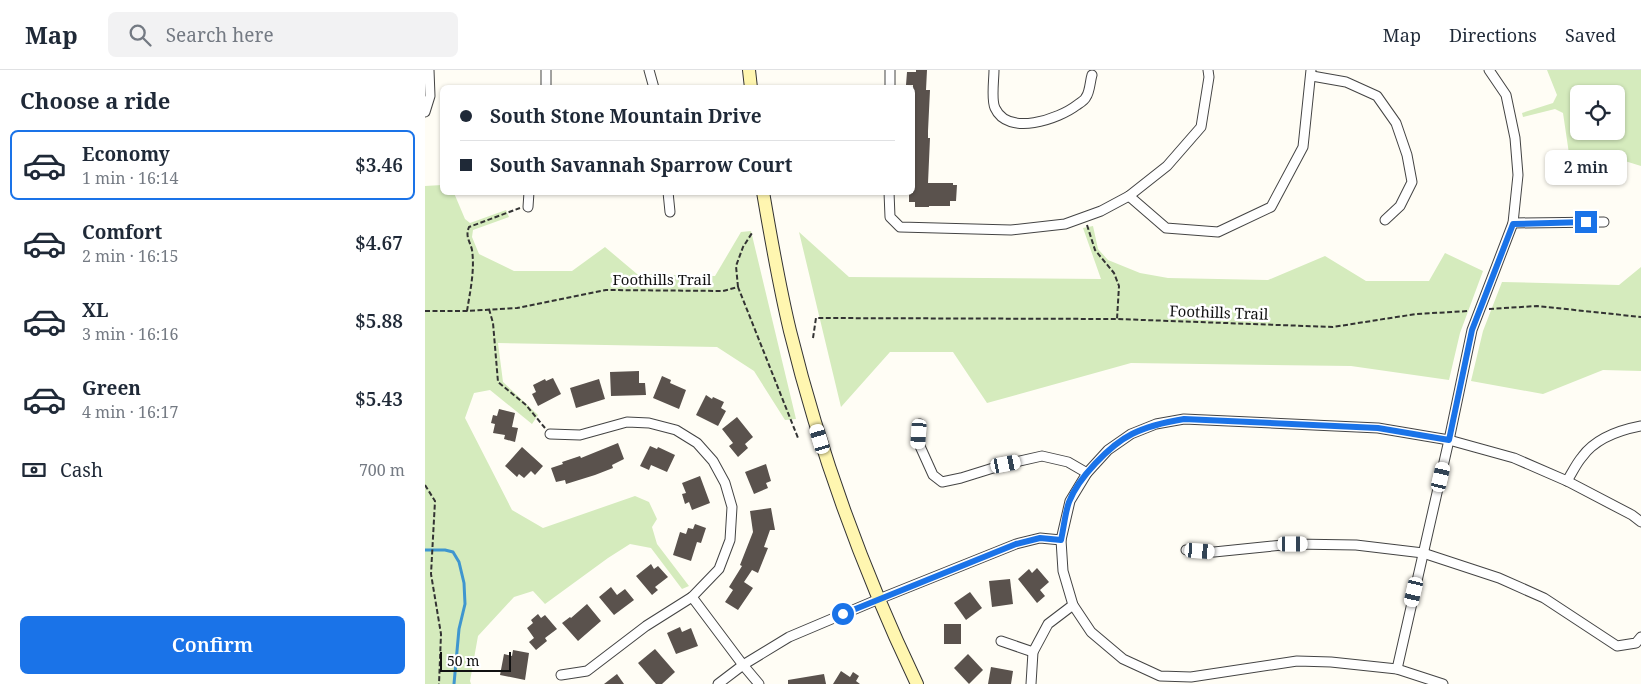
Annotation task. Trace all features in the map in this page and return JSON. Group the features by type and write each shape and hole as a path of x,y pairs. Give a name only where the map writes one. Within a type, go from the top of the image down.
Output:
{"main road":[{"path":"749,70 751,85"},
{"path":"764,195 782,295 806,392 843,507 879,599 917,684"}],"street":[{"path":"425,112 430,96 429,70"},
{"path":"546,70 546,85"},
{"path":"649,70 653,85"},
{"path":"890,70 890,85"},
{"path":"994,70 994,106 1001,117 1016,123 1031,123 1051,119 1070,111 1087,97 1091,75"},
{"path":"889,195 890,217 900,227 1011,230 1065,224 1084,218 1129,196 1167,166 1201,127 1209,77 1208,70"},
{"path":"1397,669 1472,330 1513,224 1517,175 1515,138 1505,95 1489,70"},
{"path":"1129,196 1166,228 1218,232 1271,207 1303,147 1312,73 1346,82 1377,96 1396,123 1407,155 1412,182 1400,206 1385,220"},
{"path":"528,207 529,195"},
{"path":"668,195 670,212"},
{"path":"1513,224 1604,222"},
{"path":"1443,684 1397,669 1331,662 1297,661 1191,677 1159,676 1123,659 1091,632 1073,605 1063,571 1061,540 1070,501 1087,473 1108,450 1131,434 1156,424 1184,419 1378,428 1449,440 1515,458 1567,481 1641,522"},
{"path":"550,434 580,435 627,422 649,423 676,430 697,443 713,461 725,483 732,507 731,540 719,569 693,597 646,626 587,671 561,675"},
{"path":"920,424 919,444 933,475 942,482 1042,456 1068,462 1087,473"},
{"path":"1567,481 1583,456 1601,440 1621,430 1641,426"},
{"path":"719,684 743,665 789,637 879,599 1016,544 1040,538 1061,540"},
{"path":"1186,550 1214,552 1293,544 1356,545 1423,553 1499,578 1544,598 1617,646 1636,643 1641,637"},
{"path":"693,597 759,684"},
{"path":"1031,684 1033,652 1048,624 1073,605"},
{"path":"1001,641 1033,652"}],"path":[{"path":"467,311 472,278 472,250 467,234 469,227 528,207"},
{"path":"1084,218 1095,250 1114,273 1119,286 1117,319"},
{"path":"751,233 743,247 737,266 737,287 797,438"},
{"name":"Foothills Trail","path":"425,311 517,308 607,290 723,290 737,287"},
{"name":"Foothills Trail","path":"813,338 816,318 1117,319 1333,327 1416,314 1537,306 1641,317"},
{"path":"489,309 493,323 498,382 526,405 550,434"},
{"path":"425,485 435,501 431,574 441,634 439,684"}],"green space":[{"path":"1547,70 1641,70 1641,166 1599,153 1572,174 1563,113 1555,109 1523,117 1522,113 1553,103 1557,95"},
{"path":"440,185 440,195 455,195 465,219 470,223 506,210 509,217 473,230 472,237 479,254 514,271 572,271 605,247 637,274 715,276 741,232 751,231 796,419 785,420 754,371 717,347 498,343 503,382 538,415 532,424 490,390 474,393 465,418 512,510 543,528 635,496 649,502 657,519 652,527 657,544 689,586 682,589 651,548 630,544 545,604 533,591 514,597 478,636 471,684 425,684 425,186"},
{"path":"1093,226 1098,249 1108,260 1140,273 1168,278 1268,280 1325,256 1366,281 1429,281 1445,253 1483,271 1460,333 1449,380 1351,366 1131,363 987,403 953,352 890,352 841,407 799,232 849,277 1101,279 1083,228"},
{"path":"1641,267 1641,371 1603,370 1543,394 1471,381 1483,331 1502,282 1619,285"}],"building":[{"path":"916,70 927,70 926,90 930,90 928,183 953,183 953,185 957,185 956,201 950,201 950,206 915,207 915,202 909,202 909,195 915,195 915,85 906,85 907,72 916,72"},
{"path":"639,371 639,383 645,383 646,395 611,396 610,372"},
{"path":"662,376 671,380 670,383 686,390 679,409 653,398"},
{"path":"553,378 561,394 538,406 532,394 536,392 533,385 545,379 546,381"},
{"path":"599,379 605,399 576,408 570,388"},
{"path":"706,395 712,399 713,397 724,402 721,408 726,411 718,426 696,415"},
{"path":"499,409 515,413 512,427 518,428 515,442 504,439 505,435 493,433 495,424 491,423 493,415 497,416"},
{"path":"737,417 753,437 745,444 748,448 738,457 729,446 733,443 722,429"},
{"path":"618,443 624,459 612,465 613,468 566,484 565,480 556,482 551,468 563,464 562,462 580,456 581,458"},
{"path":"650,446 657,449 658,447 675,455 667,472 651,465 649,470 640,466"},
{"path":"522,447 543,466 535,475 531,471 524,478 519,474 517,477 505,466"},
{"path":"766,464 771,481 766,483 768,488 754,494 745,472"},
{"path":"700,476 710,503 692,510 689,502 685,504 682,494 686,493 682,483"},
{"path":"771,508 775,530 770,530 764,547 768,548 758,573 752,570 744,582 753,588 738,610 725,602 733,590 729,587 742,566 740,565 753,532 750,511"},
{"path":"695,524 706,528 701,543 697,542 691,561 673,555 680,532 686,534 688,528 693,529"},
{"path":"651,564 654,569 658,566 668,577 655,587 658,590 652,595 636,576"},
{"path":"1037,568 1049,582 1040,590 1045,596 1037,603 1018,579 1029,569 1032,573"},
{"path":"1010,579 1013,604 992,607 989,581"},
{"path":"611,587 617,595 625,589 634,600 614,615 599,597"},
{"path":"970,592 982,608 966,620 954,603"},
{"path":"587,604 601,621 578,641 562,623"},
{"path":"538,614 541,618 545,615 557,629 545,638 547,641 536,650 529,642 534,638 527,628 533,623 531,620"},
{"path":"944,624 961,624 961,644 944,644"},
{"path":"680,627 682,632 691,628 698,646 676,654 667,633"},
{"path":"655,649 675,672 662,684 656,684 638,663"},
{"path":"513,650 529,653 525,680 500,675 504,654 512,656"},
{"path":"968,654 983,670 969,684 954,668"},
{"path":"991,667 1013,671 1011,684 988,684"},
{"path":"841,671 850,677 853,672 859,676 856,681 860,684 833,684"},
{"path":"617,674 624,684 604,684"},
{"path":"824,674 826,684 788,684 788,680"}],"waterway":[{"path":"425,550 453,552 459,562 464,583 465,604 459,629 454,684"}],"route":[{"path":"843,614 1016,544 1040,538 1061,540 1070,501 1087,473 1108,450 1131,434 1156,424 1184,419 1378,428 1449,440 1472,330 1513,224 1586,222"}]}
